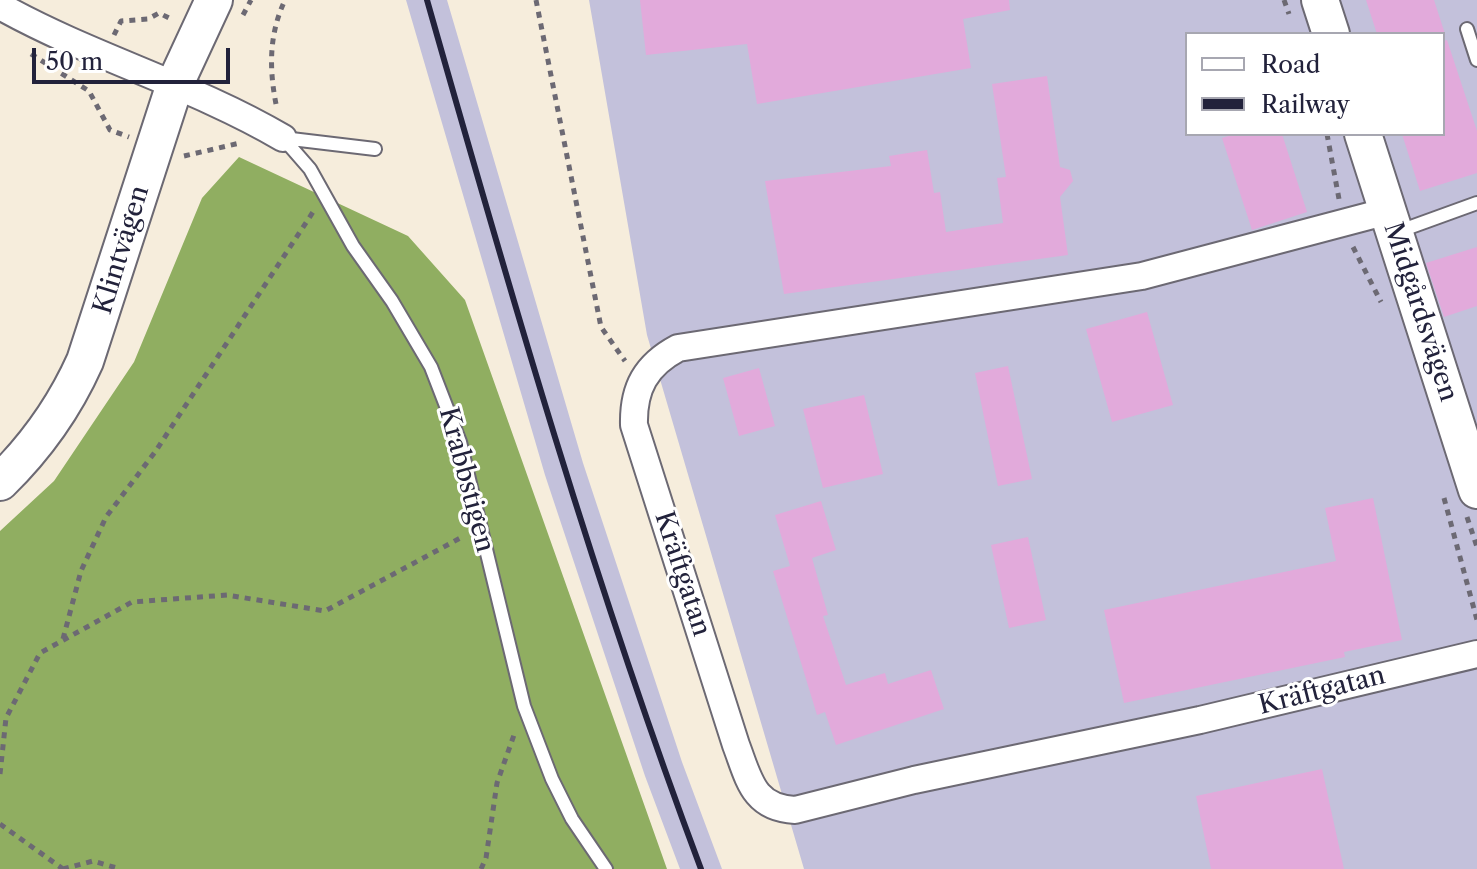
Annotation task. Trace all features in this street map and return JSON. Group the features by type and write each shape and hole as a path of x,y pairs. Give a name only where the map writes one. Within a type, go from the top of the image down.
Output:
{"street":[{"name":"Klintvägen","path":"0,482 50,426 69,398 85,361 175,84 214,0"},
{"path":"1320,0 1330,32"},
{"name":"Krabbstigen","path":"0,6 36,26 246,116 283,138"},
{"name":"Midgårdsvägen","path":"1364,136 1472,502"},
{"path":"645,375 661,357 678,348 1142,276 1346,224 1391,222"},
{"name":"Kräftgatan","path":"645,375 634,406 637,435 736,745 760,798 775,809 795,810 914,780 1200,720 1477,654"}],"lane":[{"path":"1467,29 1477,60"},
{"path":"283,138 375,149"},
{"name":"Krabbstigen","path":"283,138 310,169 323,196 431,367 460,442 524,706 552,779 572,819 606,869"},
{"path":"1391,222 1477,203"}],"path":[{"path":"283,138 272,83 271,50 276,20 285,0"},
{"path":"536,0 601,327 616,351 645,375"},
{"path":"89,91 121,21 148,19 159,13 197,32"},
{"path":"1327,136 1346,224 1362,268 1384,308"},
{"path":"63,640 81,571 106,517 155,452 323,196"},
{"path":"1442,489 1470,584 1477,620"},
{"path":"1472,502 1477,547"},
{"path":"0,774 6,718 40,653 132,602 227,595 325,611 480,528"},
{"path":"481,869 486,858 497,783 524,706"},
{"path":"0,824 62,869 93,861 120,869"}],"shaded area":[{"path":"406,0 447,0 583,463 682,762 722,869 680,869 645,776 545,475"},
{"path":"589,0 1477,0 1477,869 804,869 647,335"}],"green space":[{"path":"239,157 408,236 465,300 667,869 0,869 0,531 54,481 134,362 202,198"}],"building":[{"path":"640,0 1009,0 1010,10 963,19 971,68 757,104 747,44 646,55"},
{"path":"1366,0 1434,0 1444,32 1376,32"},
{"path":"1445,40 1477,131 1477,173 1420,191 1403,136 1445,136"},
{"path":"1047,76 1060,167 1070,170 1073,181 1060,197 1068,255 784,294 765,181 891,166 889,156 927,150 934,193 940,192 946,232 1003,223 997,178 1006,177 992,84"},
{"path":"1283,136 1307,212 1252,230 1222,138"},
{"path":"1477,247 1477,306 1444,317 1426,263"},
{"path":"1147,312 1173,405 1112,422 1086,329"},
{"path":"1008,366 1032,479 998,486 975,373"},
{"path":"759,368 775,426 739,436 723,378"},
{"path":"864,395 883,474 823,488 803,409"},
{"path":"1373,498 1402,640 1344,652 1345,657 1124,703 1104,610 1336,561 1325,508"},
{"path":"821,501 836,550 812,558 828,615 823,616 846,685 885,673 888,684 931,670 944,709 836,745 825,712 817,715 773,571 790,566 775,515"},
{"path":"1028,537 1046,620 1009,628 991,545"},
{"path":"1322,769 1344,869 1211,869 1196,796"}],"railway":[{"path":"427,0 589,546 701,869"}]}
